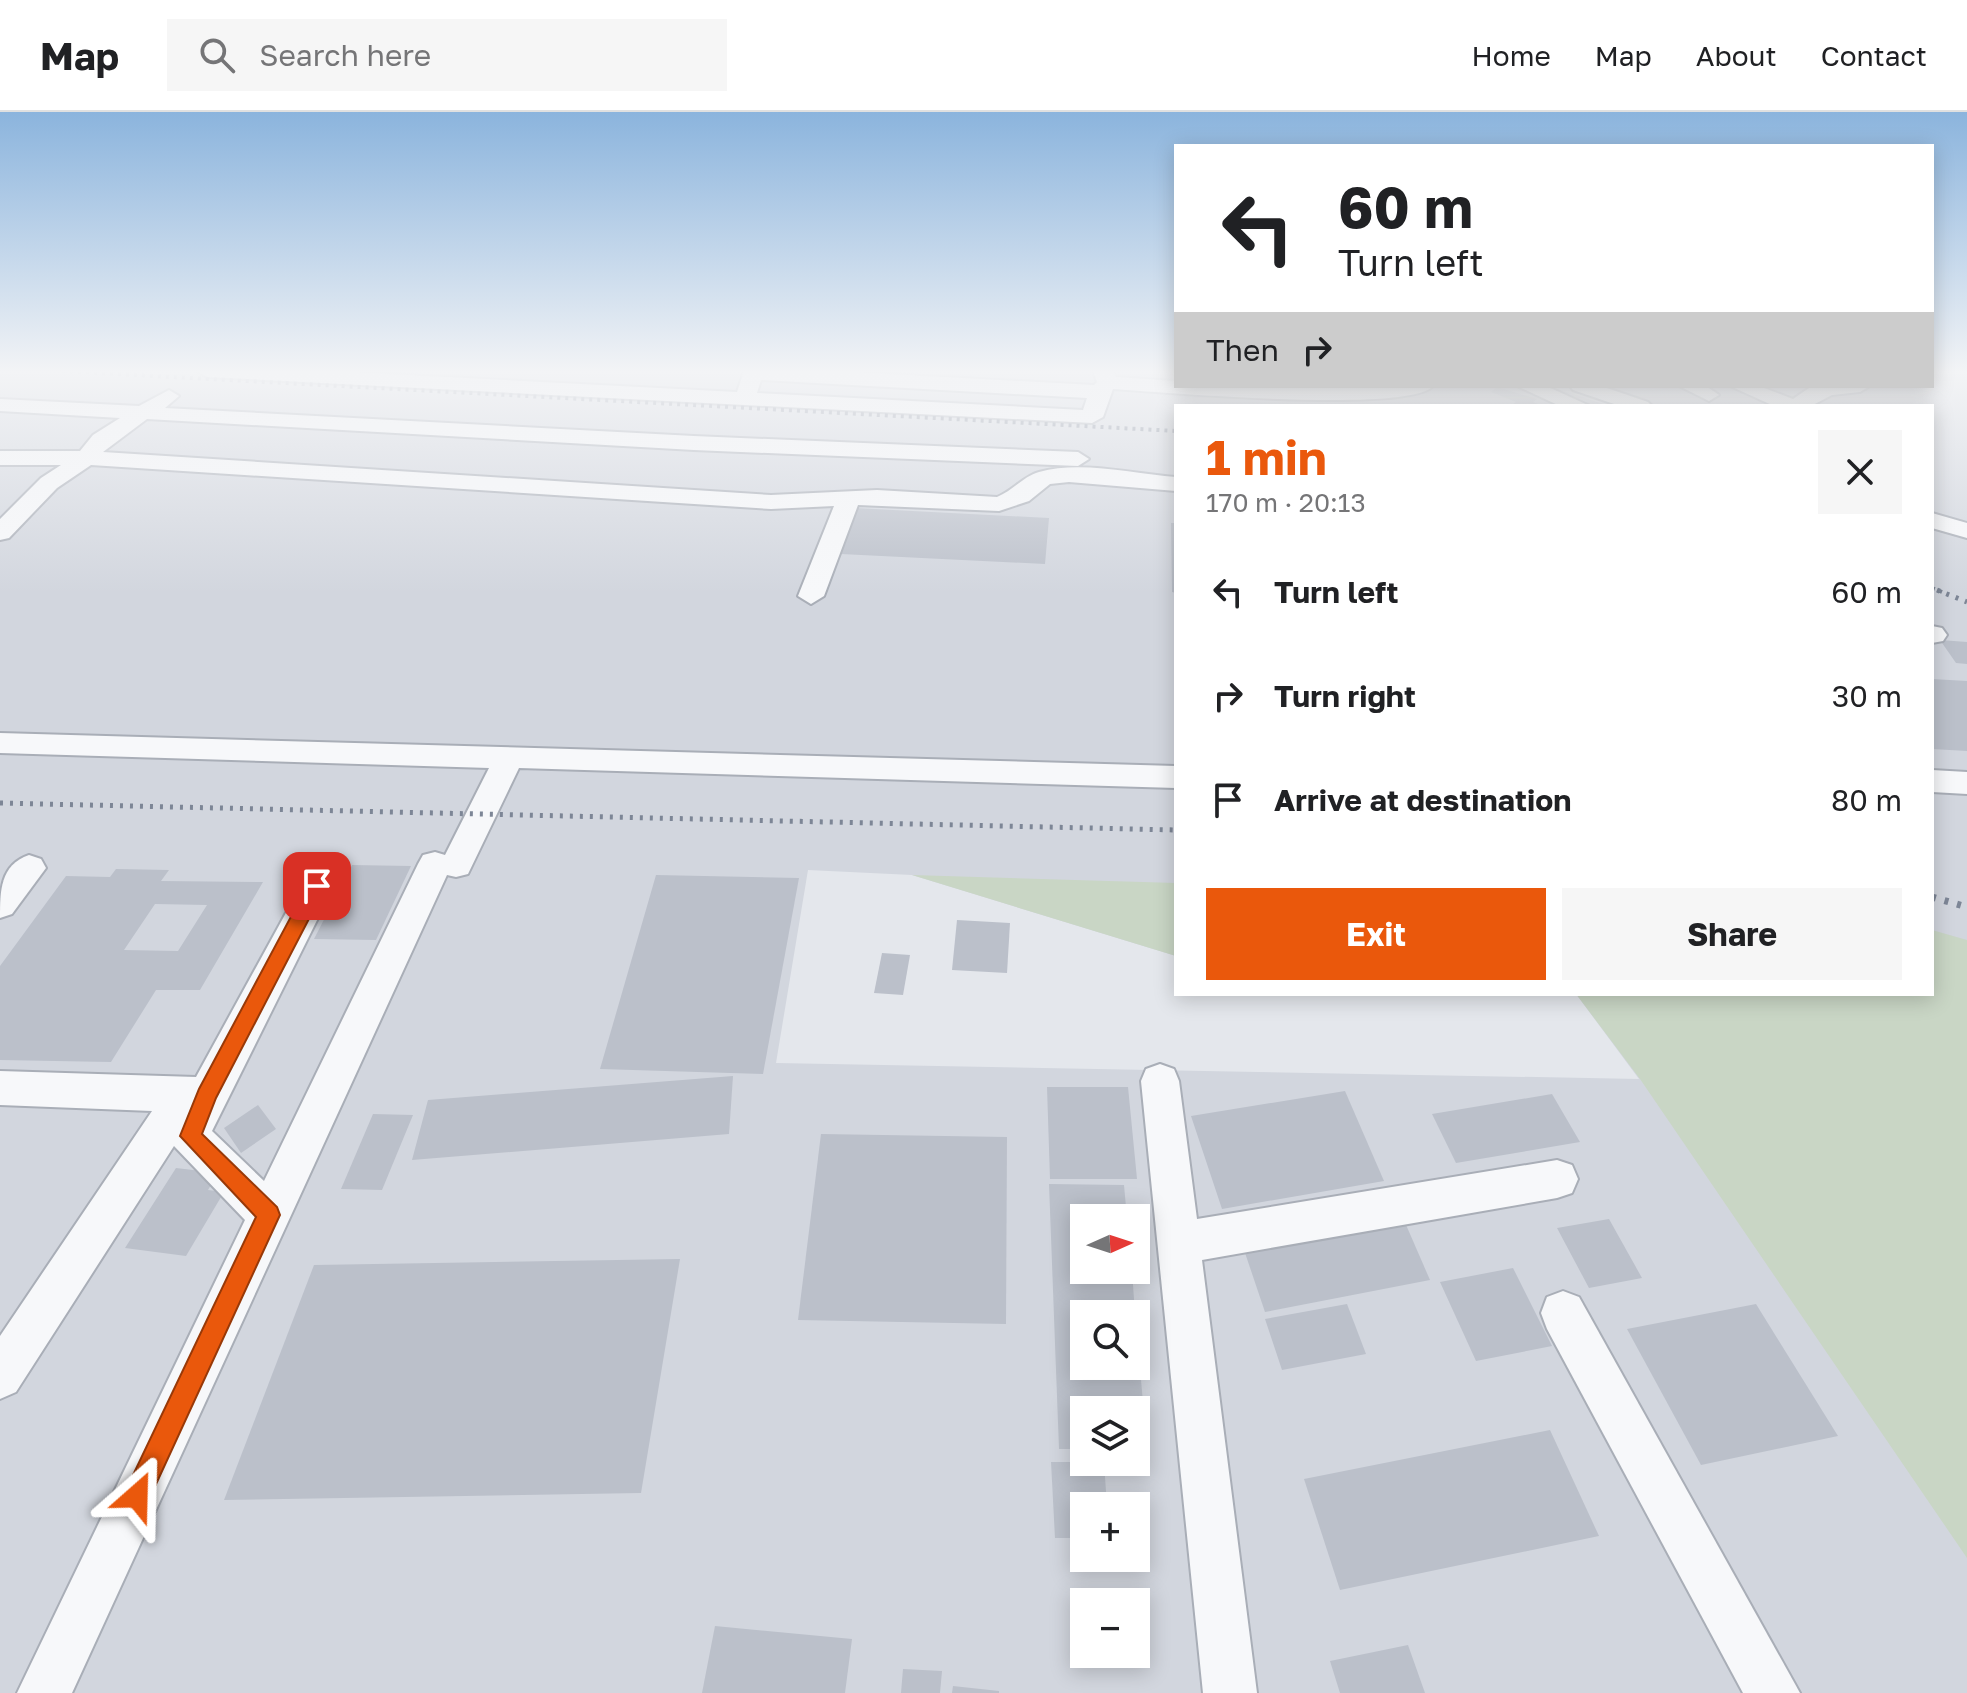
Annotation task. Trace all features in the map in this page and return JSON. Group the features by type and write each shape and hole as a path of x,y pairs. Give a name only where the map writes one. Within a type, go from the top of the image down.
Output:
{"street":[{"path":"0,533 49,483 86,458 97,445"},
{"path":"751,445 1082,459 1089,476"},
{"path":"0,458 86,458 771,502 877,497 999,504 1021,496 1043,478 1089,476 1174,484"},
{"path":"811,596 848,500"},
{"path":"1934,521 1967,531"},
{"path":"0,743 1174,777"},
{"path":"44,1693 269,1215 446,864 508,759"},
{"path":"1934,781 1967,783"},
{"path":"0,905 29,868"},
{"path":"0,1376 196,1095 317,886 305,875"},
{"path":"1160,1081 1181,1243 1230,1693"},
{"path":"0,1088 196,1095"},
{"path":"196,1095 190,1136 269,1215"},
{"path":"1181,1243 1557,1179"},
{"path":"1563,1313 1773,1693"}],"shaded area":[{"path":"0,445 1174,445 1174,955 912,875 808,870 776,1063 1639,1079 1577,996 1934,996 1934,445 1967,445 1967,1693 0,1693"}],"green space":[{"path":"912,875 1174,883 1174,955"},
{"path":"1934,931 1967,940 1967,1558 1640,1079 1578,996 1934,996"}],"building":[{"path":"855,508 1049,518 1045,564 841,554"},
{"path":"1171,523 1174,523 1174,592"},
{"path":"1940,640 1967,642 1967,664 1956,663"},
{"path":"1934,679 1967,681 1967,751 1934,749"},
{"path":"352,865 411,866 376,940 314,939"},
{"path":"116,869 169,870 161,881 263,882 200,990 156,990 111,1062 0,1060 0,966 66,876 110,877","holes":["155,904 207,905 178,951 124,950"]},
{"path":"656,875 799,878 763,1074 600,1069"},
{"path":"957,920 1010,923 1007,973 952,970"},
{"path":"882,953 910,955 903,995 874,993"},
{"path":"733,1076 729,1134 412,1160 428,1100"},
{"path":"1047,1087 1128,1087 1137,1179 1050,1179"},
{"path":"1345,1091 1384,1181 1222,1209 1191,1116"},
{"path":"1552,1094 1580,1142 1456,1163 1432,1114"},
{"path":"258,1105 276,1129 241,1153 224,1128"},
{"path":"373,1114 413,1115 382,1190 341,1189"},
{"path":"821,1134 1007,1137 1006,1324 798,1320"},
{"path":"176,1168 218,1173 208,1190 224,1192 186,1256 125,1248"},
{"path":"1049,1184 1124,1185 1126,1204 1070,1204 1070,1284 1133,1284 1134,1300 1070,1300 1070,1380 1141,1380 1142,1396 1070,1396 1070,1449 1059,1449"},
{"path":"1400,1211 1430,1280 1265,1312 1241,1241"},
{"path":"1609,1219 1642,1278 1589,1288 1557,1228"},
{"path":"680,1259 641,1493 224,1500 314,1265"},
{"path":"1513,1268 1552,1346 1476,1361 1440,1282"},
{"path":"1347,1304 1366,1354 1282,1370 1265,1319"},
{"path":"1756,1304 1838,1436 1701,1465 1627,1329"},
{"path":"1550,1430 1599,1536 1340,1590 1304,1479"},
{"path":"1051,1462 1070,1462 1070,1476 1105,1476 1106,1492 1070,1492 1070,1538 1055,1538"},
{"path":"715,1626 852,1639 845,1693 702,1693"},
{"path":"1408,1645 1425,1693 1340,1693 1330,1661"},
{"path":"903,1669 942,1671 940,1693 901,1693"},
{"path":"953,1686 999,1691 999,1693 952,1693"}],"railway":[{"path":"1934,589 1967,602"},
{"path":"0,803 1174,830"},
{"path":"1934,898 1967,907"}],"route":[{"path":"137,1496 269,1215 190,1136 207,1095 317,886"}]}
